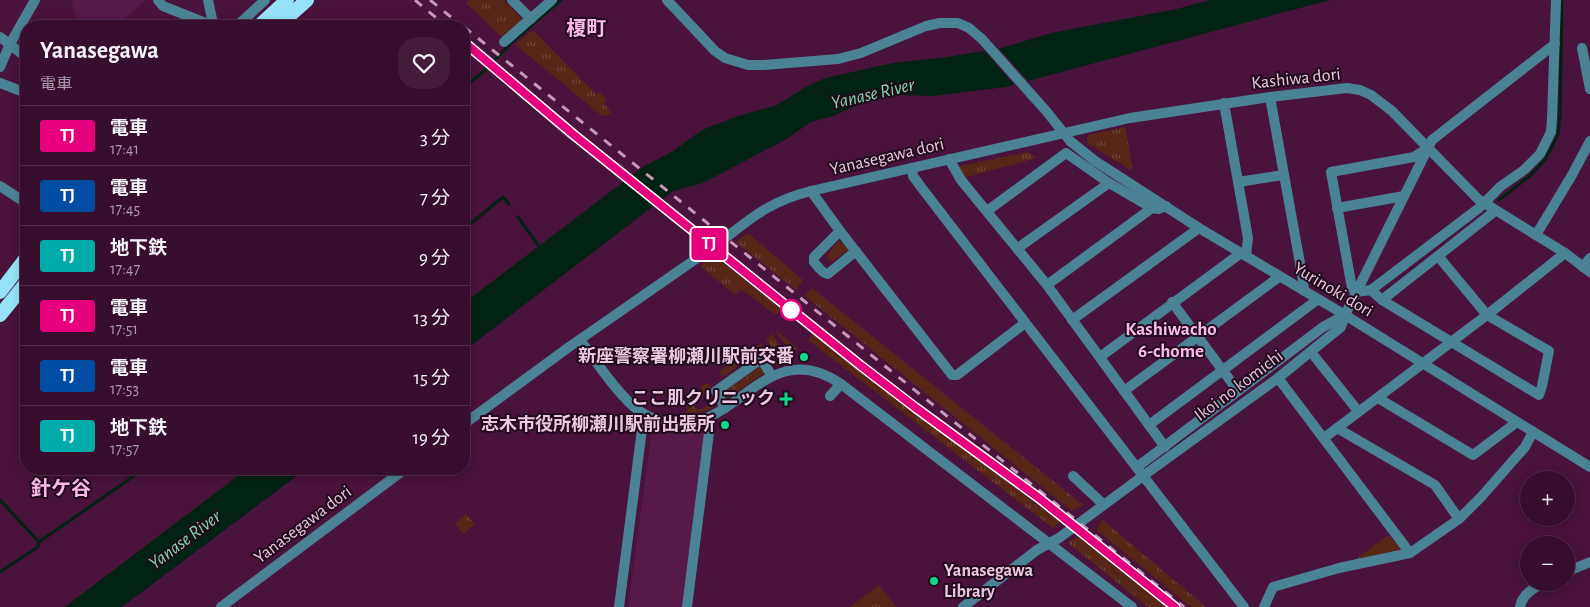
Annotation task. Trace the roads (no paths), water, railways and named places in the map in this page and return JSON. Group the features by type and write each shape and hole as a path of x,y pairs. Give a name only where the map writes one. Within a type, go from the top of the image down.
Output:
{"highway":[{"path":"265,20 287,0"},
{"path":"285,20 307,0"},
{"path":"0,292 20,266"},
{"path":"0,314 20,290"}],"street":[{"path":"24,20 35,0"},
{"path":"158,0 163,6 197,20"},
{"path":"208,0 212,20"},
{"path":"244,20 266,0"},
{"path":"512,0 531,19"},
{"path":"504,42 552,0"},
{"name":"Yurinoki dori","path":"667,0 715,51 724,58 748,65 844,58 940,22 952,22 963,25 982,39 1047,112 1063,134 1076,147 1095,161 1199,228 1345,315 1590,467"},
{"path":"1555,44 1432,140 1428,148 1414,157 1331,172 1352,286 1356,292 1371,290 1484,204 1501,186 1524,170 1540,154 1551,132 1555,44 1556,0"},
{"path":"0,67 20,26"},
{"path":"0,37 20,52"},
{"path":"1582,48 1590,89"},
{"path":"0,83 20,91"},
{"name":"Kashiwa dori","path":"1063,134 1130,118 1270,96 1347,88 1360,90 1380,101 1392,111 1470,192 1484,204 1566,253 1586,270"},
{"path":"1270,96 1304,292"},
{"path":"1100,356 1172,302 1244,255 1248,238 1224,103"},
{"name":"Yanasegawa dori","path":"728,236 772,204 787,198 1063,134"},
{"path":"1536,235 1590,141"},
{"name":"Ikoi no komichi","path":"1140,472 1278,378 1341,327 1356,292 1428,148"},
{"path":"987,211 1066,153 1109,183 1152,208 1159,209 1166,206"},
{"path":"949,159 961,180 1047,285 1165,447"},
{"path":"912,168 914,176 921,187 1244,607"},
{"path":"1238,182 1283,175"},
{"path":"1018,248 1109,183"},
{"path":"0,186 20,199"},
{"path":"812,191 840,231 952,375 957,375 1025,323"},
{"path":"1337,208 1404,196"},
{"path":"1047,285 1152,208"},
{"path":"1382,300 1495,211"},
{"path":"1072,320 1199,228"},
{"path":"840,231 814,257 815,264 825,274 828,274 856,250"},
{"path":"470,420 706,252"},
{"path":"1324,438 1566,253"},
{"path":"1371,290 1382,300 1538,395 1542,386 1549,351 1487,315 1438,256"},
{"path":"1586,270 1590,258"},
{"path":"1124,391 1279,277"},
{"path":"1149,425 1317,300"},
{"path":"1172,302 1238,391"},
{"path":"963,607 1103,504 1165,447 1238,391 1323,327 1345,315"},
{"path":"580,340 625,398 644,414 664,422 678,424 697,422 711,417 772,376 790,371 811,372 826,376 840,384 1132,607"},
{"path":"1311,352 1358,411"},
{"path":"725,408 716,391 761,359 772,376"},
{"path":"1278,378 1410,553"},
{"path":"830,396 840,384"},
{"path":"1378,398 1473,455 1517,422"},
{"path":"619,607 644,414"},
{"path":"687,607 711,417"},
{"path":"1337,428 1435,485 1459,518"},
{"path":"1264,607 1272,587 1339,568 1410,553 1459,518 1482,496 1517,456 1533,432"},
{"name":"Yanasegawa dori","path":"221,607 397,475"},
{"path":"1073,476 1103,504"},
{"path":"1575,568 1590,562"},
{"path":"1520,607 1522,599 1530,591"}],"water":[{"name":"Yanase River","path":"1209,0 1330,0 1006,87 933,96 897,95 865,102 830,117 811,122 785,140 703,183 673,191 470,346 470,298 643,167 673,151 702,130 741,115 777,105 804,88 825,78 893,63 1001,48 1051,33 1177,9"},
{"name":"Yanase River","path":"239,475 298,475 122,607 65,607"}],"waterway":[{"path":"470,82 483,72 511,43 561,0"},
{"path":"1499,200 1530,176 1545,160 1558,135 1562,0"},
{"path":"470,224 503,197 509,204"},
{"path":"518,217 541,249"},
{"path":"0,500 39,542 135,475"},
{"path":"0,572 38,547 39,542"}],"tunnel":[{"path":"706,252 728,236"}],"railway":[{"path":"415,0 439,20"},
{"path":"430,0 455,20"},
{"path":"470,32 1184,607"},
{"path":"470,47 574,135 860,365 1016,481"}],"train":[{"name":"TJ","path":"470,47 574,135 860,365 1039,498 1175,607"}],"place":[{"name":"新座警察署柳瀬川駅前交番","path":"804,357"},
{"name":"ここ肌クリニック","path":"786,399"},
{"name":"志木市役所柳瀬川駅前出張所","path":"725,425"},
{"name":"Yanasegawa Library","path":"934,581"}],"district":[{"name":"榎町","path":"586,29"},
{"name":"Kashiwacho 6-chome","path":"1171,340"},
{"name":"針ケ谷","path":"61,489"}]}
